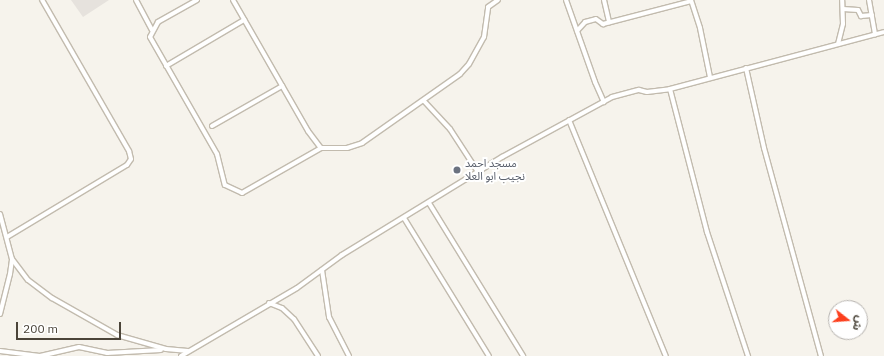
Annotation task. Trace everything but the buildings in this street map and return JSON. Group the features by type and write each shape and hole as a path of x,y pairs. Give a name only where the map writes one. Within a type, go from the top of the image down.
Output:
{"street":[{"path":"7,237 127,165 130,159 129,151 42,0"},
{"path":"136,0 152,30"},
{"path":"197,0 158,22 152,30 151,40 217,154 225,185 229,188 245,193 321,148 347,148 362,143 424,101 466,70 484,37 488,7 498,0"},
{"path":"233,0 282,86 321,148"},
{"path":"566,0 604,102"},
{"path":"604,0 609,22"},
{"path":"838,44 843,24 842,0"},
{"path":"869,0 875,34"},
{"path":"577,31 586,22 596,19 603,24 691,1 700,28 710,77"},
{"path":"843,9 858,10 861,16 872,15"},
{"path":"166,66 244,20"},
{"path":"181,356 269,303 322,270 342,255 478,172 569,120 604,102 639,90 646,92 670,89 710,77 884,32"},
{"path":"746,68 768,166 821,356"},
{"path":"212,126 282,86"},
{"path":"670,89 707,232 748,356"},
{"path":"424,101 450,129 478,172"},
{"path":"569,120 666,356"},
{"path":"429,203 522,356"},
{"path":"0,214 12,259 10,274 0,314"},
{"path":"404,218 489,356"},
{"path":"12,259 34,284 117,336 166,349"},
{"path":"322,270 329,317 349,356"},
{"path":"269,303 282,308 294,319 318,356"},
{"path":"0,351 40,356 80,347 107,353 166,349 189,351"}],"shaded area":[{"path":"71,0 109,0 83,17"}],"place":[{"name":"مسجد احمد نجيب ابو العلا","path":"457,170"}]}
